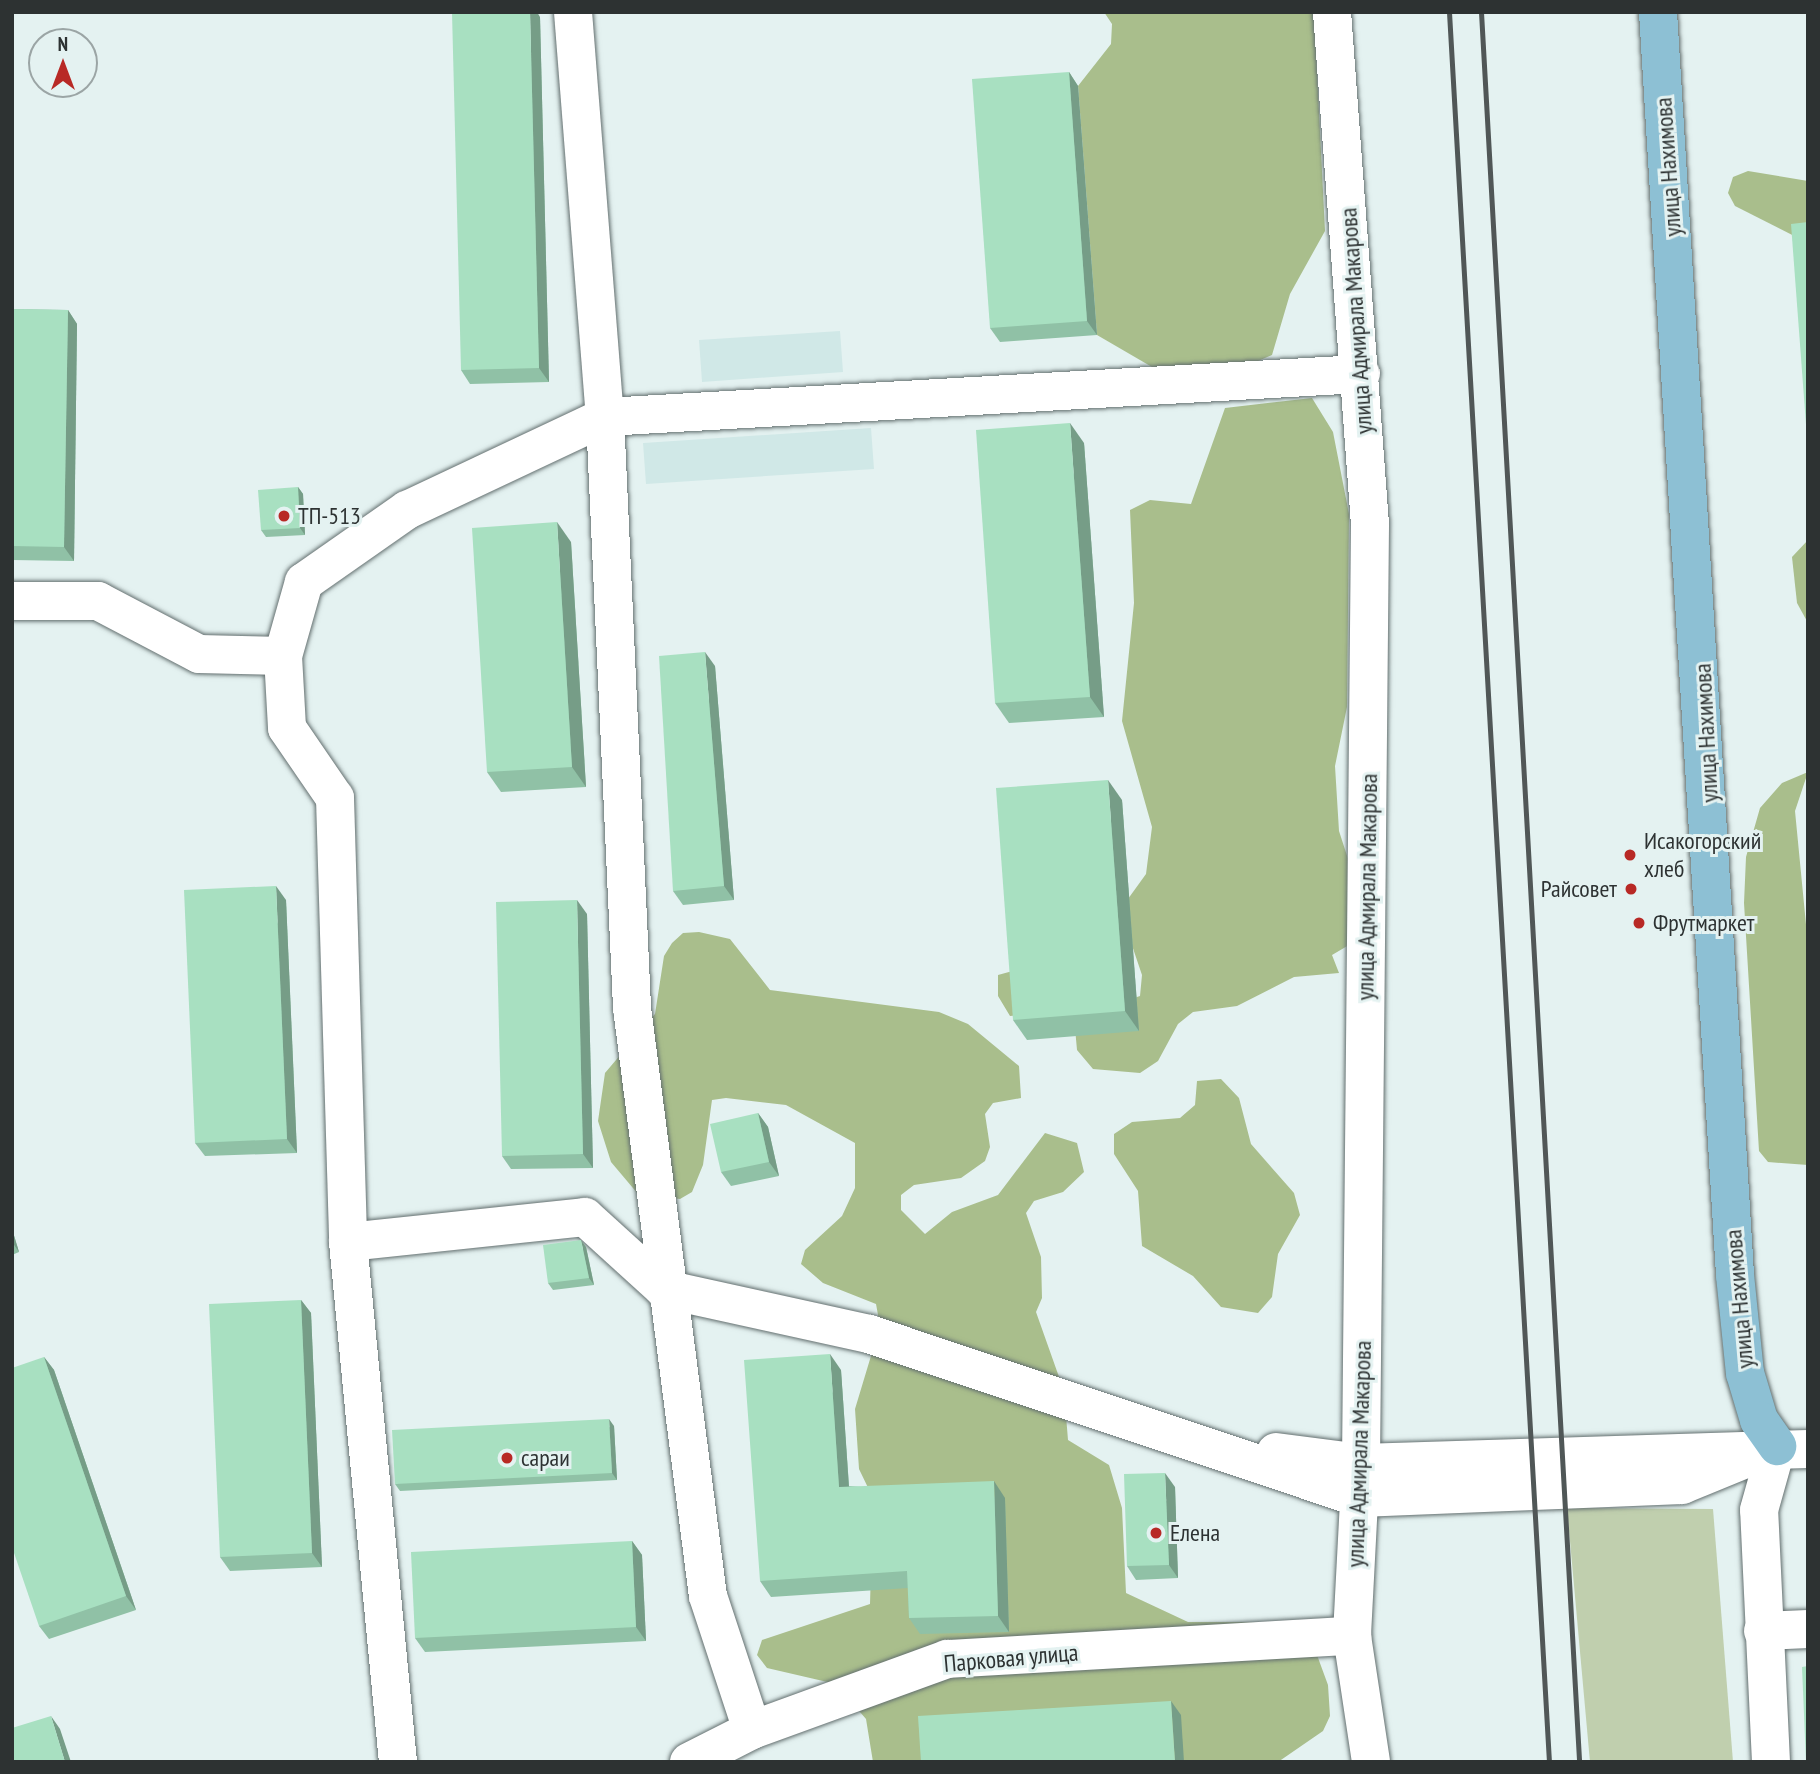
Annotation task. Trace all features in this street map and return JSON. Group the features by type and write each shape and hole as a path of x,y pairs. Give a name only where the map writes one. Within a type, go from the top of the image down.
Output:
{"main road":[{"name":"улица Нахимова","path":"1657,12 1735,1275 1745,1373 1759,1420 1792,1447"}],"street":[{"path":"573,12 605,417 632,1008 664,1289 708,1596 752,1730"},
{"name":"улица Адмирала Макарова","path":"1332,12 1361,374 1370,539 1361,1480 1352,1636 1371,1762"},
{"path":"398,1762 348,1242 335,798 287,728 283,656 304,582 407,510 605,417 1361,374"},
{"path":"12,601 98,601 198,654 283,656"},
{"path":"348,1242 585,1217 664,1289 869,1334 1183,1440 1361,1480 1792,1447"},
{"path":"1771,1762 1759,1510 1792,1447"},
{"path":"1763,1631 1808,1629"},
{"name":"Парковая улица","path":"689,1762 752,1730 947,1659 1352,1636"}],"shaded area":[{"path":"840,331 843,372 702,382 699,340"},
{"path":"871,428 874,469 646,484 643,443"}],"green space":[{"path":"1104,12 1314,12 1325,231 1290,294 1272,355 1244,367 1152,367 1097,335 1078,86 1111,44 1112,24"},
{"path":"1748,171 1808,181 1808,243 1735,206 1728,193 1733,177"},
{"path":"1312,398 1333,432 1349,514 1347,707 1335,766 1339,831 1351,868 1349,945 1332,955 1339,973 1294,977 1237,1006 1193,1012 1178,1024 1158,1061 1140,1073 1093,1069 1077,1050 1075,1028 1034,1014 1010,1016 998,996 998,975 1020,969 1122,1002 1140,996 1142,975 1120,910 1146,874 1152,827 1122,721 1134,603 1130,510 1150,500 1191,504 1225,408"},
{"path":"1808,540 1808,623 1797,603 1792,557"},
{"path":"1808,772 1795,811 1808,945 1808,1165 1768,1162 1759,1151 1744,903 1746,857 1760,808 1782,783"},
{"path":"699,932 730,939 770,990 939,1012 968,1024 1019,1066 1021,1098 993,1103 985,1114 990,1147 985,1161 961,1178 914,1185 901,1195 901,1210 925,1234 952,1212 998,1195 1045,1133 1077,1143 1084,1172 1063,1192 1034,1201 1026,1213 1041,1257 1042,1298 1036,1312 1064,1391 1068,1440 1109,1465 1122,1508 1126,1593 1188,1622 1290,1622 1317,1655 1328,1685 1330,1716 1323,1731 1278,1762 873,1762 866,1719 836,1684 767,1668 757,1655 762,1640 870,1604 873,1498 859,1469 855,1409 880,1326 876,1304 823,1283 801,1264 805,1250 842,1216 855,1188 855,1143 786,1105 726,1098 712,1100 703,1165 692,1192 680,1199 638,1194 611,1162 598,1121 605,1073 655,1014 664,956 672,943 683,933"},
{"path":"1221,1079 1239,1098 1251,1144 1294,1193 1300,1215 1278,1254 1272,1297 1258,1313 1221,1307 1193,1276 1142,1246 1138,1191 1114,1154 1114,1134 1132,1122 1180,1118 1195,1105 1197,1081"},
{"path":"1567,1508 1713,1509 1733,1762 1590,1762"}],"building":[{"path":"452,12 530,12 539,368 461,370"},
{"path":"1069,72 1087,321 990,328 972,79"},
{"path":"1808,222 1808,451 1791,224"},
{"path":"12,309 68,310 64,547 12,546"},
{"path":"1070,423 1090,697 995,703 976,430"},
{"name":"ТП-513","path":"298,487 300,528 261,530 258,490"},
{"path":"557,522 572,767 487,772 472,528"},
{"path":"705,652 724,886 673,891 659,656"},
{"path":"1108,780 1125,1011 1013,1020 996,788"},
{"path":"276,886 287,1139 195,1143 184,890"},
{"path":"577,900 583,1154 502,1156 496,902"},
{"path":"758,1113 769,1162 721,1172 710,1124"},
{"path":"581,1240 589,1278 548,1283 543,1245"},
{"path":"301,1300 312,1553 220,1557 209,1304"},
{"path":"830,1354 839,1487 994,1481 998,1616 909,1618 907,1571 760,1581 744,1360"},
{"path":"44,1357 126,1596 39,1626 12,1547 12,1368"},
{"name":"сараи","path":"609,1419 612,1473 395,1484 392,1430"},
{"name":"Елена","path":"1165,1473 1169,1565 1127,1566 1124,1474"},
{"path":"632,1541 636,1627 415,1638 411,1552"},
{"path":"1808,1666 1808,1762 1806,1762 1802,1667"},
{"path":"1171,1701 1175,1762 921,1762 918,1716"},
{"path":"51,1716 65,1762 12,1762 12,1728"}],"railway":[{"path":"1449,12 1549,1762"},
{"path":"1481,12 1579,1762"}],"place":[{"name":"ТП-513","path":"284,516"},
{"name":"Исакогорский хлеб","path":"1630,855"},
{"name":"Райсовет","path":"1631,889"},
{"name":"Фрутмаркет","path":"1639,923"},
{"name":"сараи","path":"507,1458"},
{"name":"Елена","path":"1156,1533"}]}
